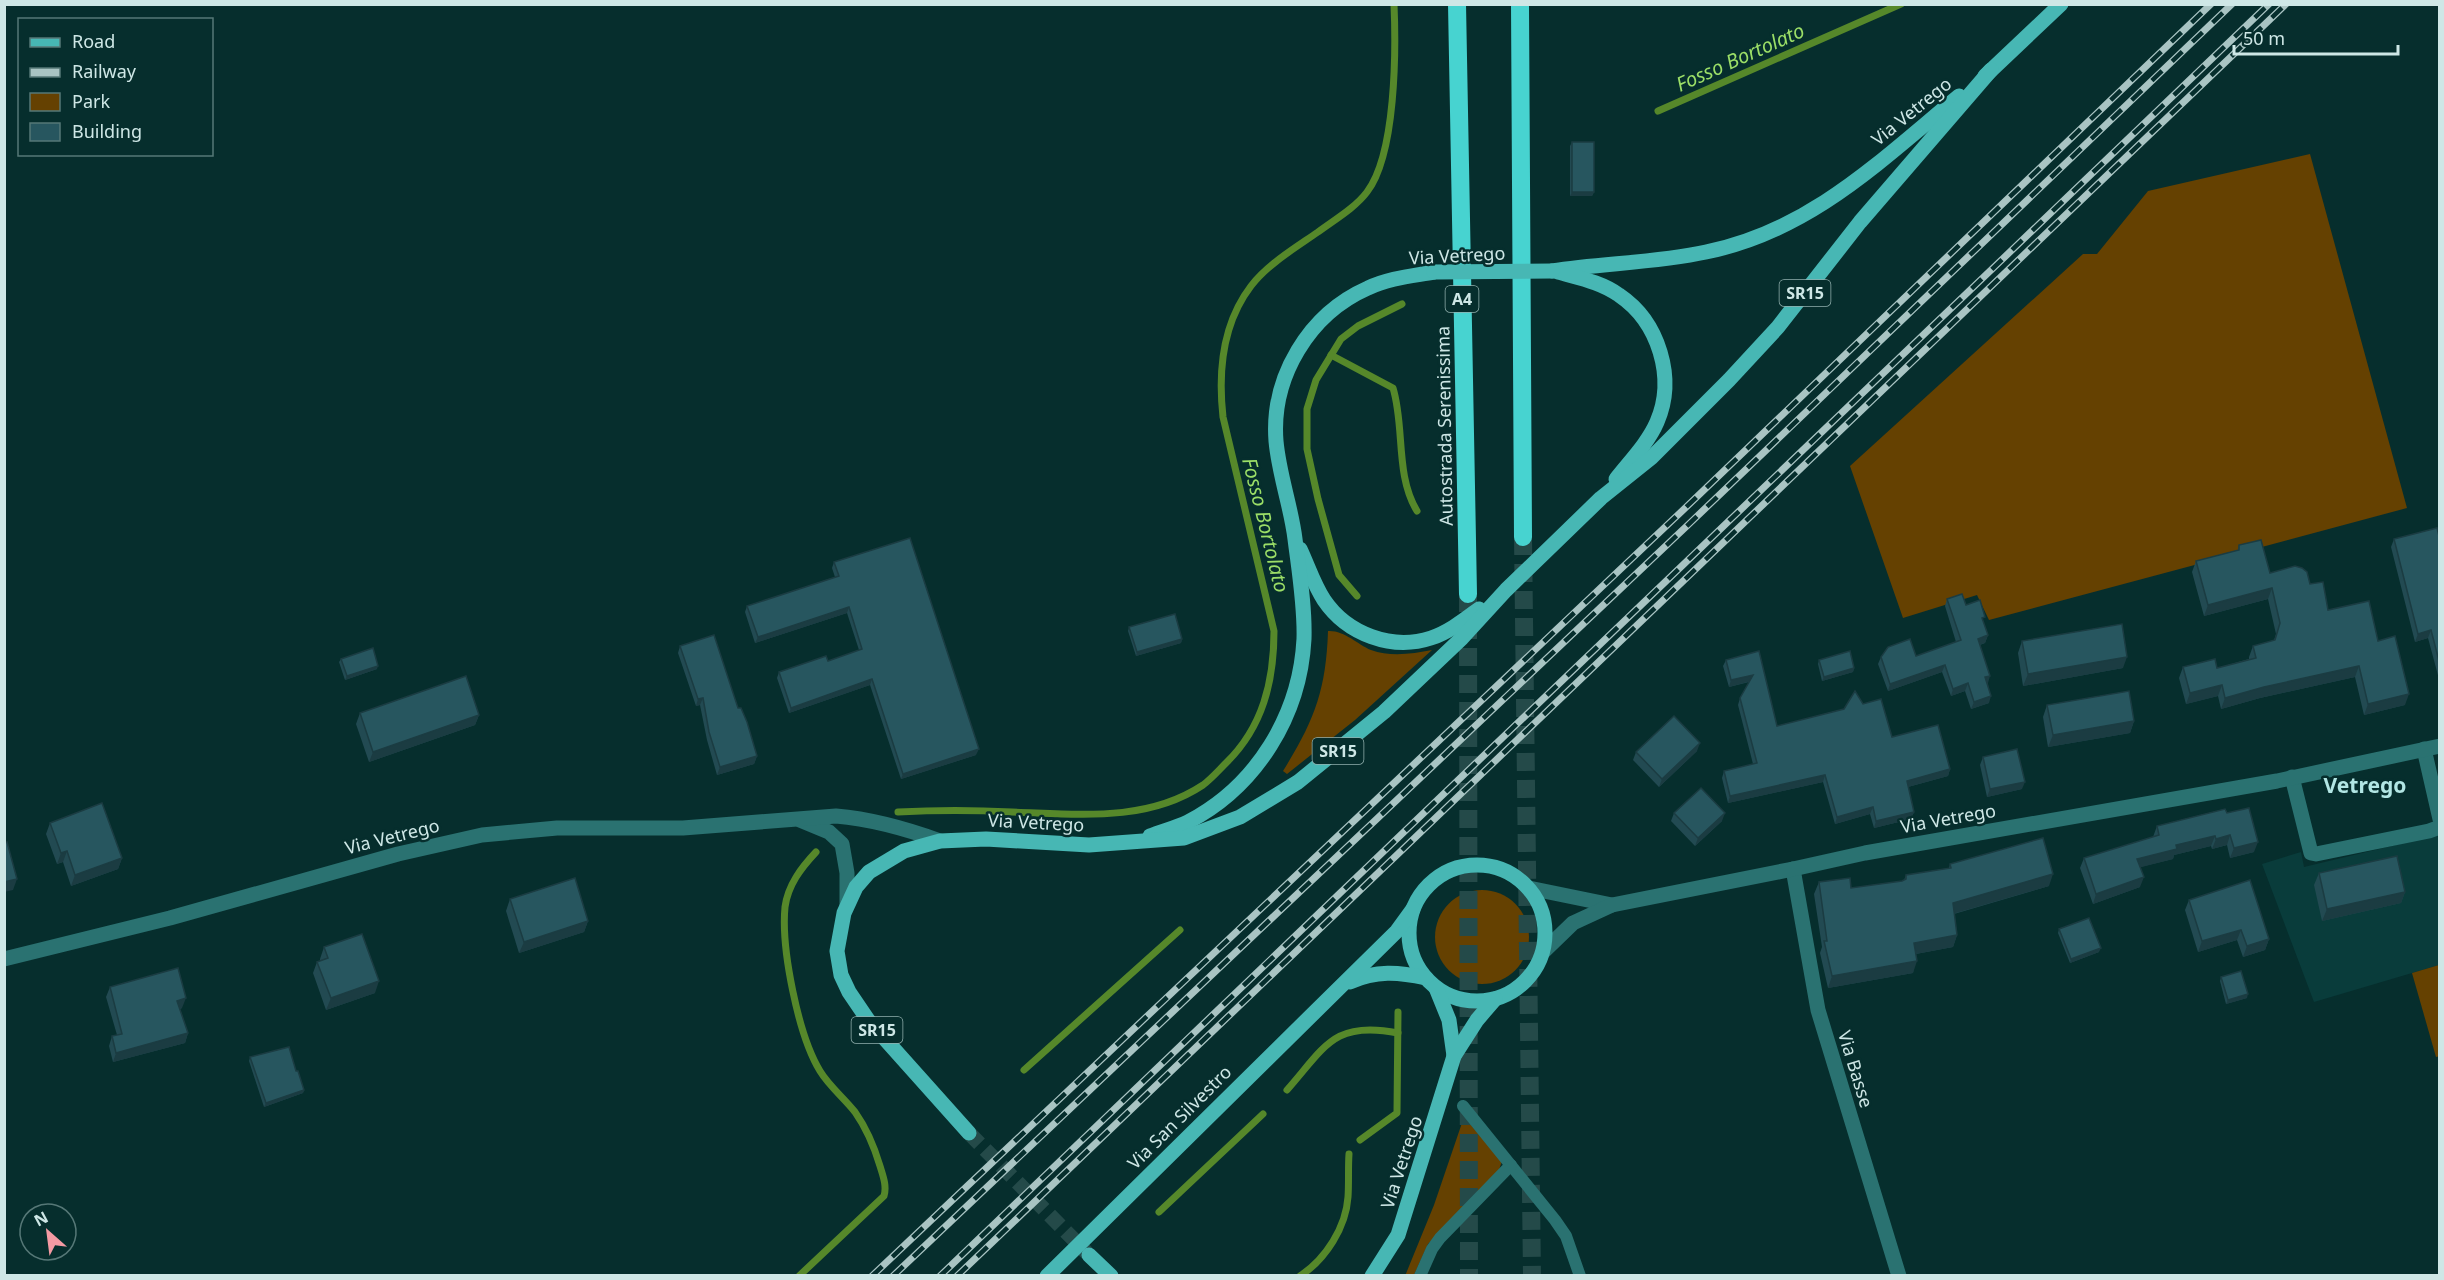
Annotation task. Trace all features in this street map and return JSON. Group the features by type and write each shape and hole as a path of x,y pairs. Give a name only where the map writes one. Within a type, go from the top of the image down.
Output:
{"highway":[{"name":"Autostrada Serenissima","path":"1457,4 1468,594"},
{"path":"1520,4 1523,537"}],"main road":[{"name":"Via Vetrego","path":"1130,843 1186,822 1218,802 1246,777 1271,747 1284,724 1299,677 1304,639 1295,537 1276,440 1277,405 1285,374 1298,348 1320,322 1367,288 1388,280 1434,272 1552,271 1600,264 1677,258 1740,243 1778,229 1845,190 1991,70 2061,4"},
{"name":"Via Vetrego","path":"969,1133 868,1020 849,992 841,975 837,951 847,905 856,887 869,872 886,860 921,844 940,841 986,839 1089,845 1175,839 1216,827 1258,807 1298,782 1384,712 1462,638 1506,590 1600,498 1651,458 1778,327 1860,222 1991,70"},
{"name":"SR15","path":"1552,271 1603,286 1629,303 1650,329 1665,368 1662,409 1656,424 1649,437 1600,498"},
{"name":"SR15","path":"1295,537 1319,591 1330,608 1352,628 1383,640 1411,642 1432,638 1459,624 1506,590"},
{"name":"Via Vetrego","path":"1431,983 1454,998 1474,1001 1495,999 1516,989 1533,973 1543,952 1546,930 1541,908 1529,888 1511,873 1489,866 1466,866 1443,874 1425,889 1413,909 1409,927 1410,945 1416,963 1431,983 1449,1020 1454,1056"},
{"name":"Via San Silvestro","path":"1047,1275 1397,931 1413,909"},
{"name":"Via San Silvestro","path":"1340,987 1365,975 1385,972 1405,973 1431,983"},
{"name":"Via Vetrego","path":"1372,1275 1398,1235 1454,1056 1477,1020 1495,999"},
{"path":"1089,1255 1111,1275"}],"street":[{"name":"Via Vetrego","path":"1543,952 1573,923 1612,905 1865,853 2292,777 2432,748 2439,819"},
{"path":"2292,777 2311,853 2316,854 2418,834 2439,827"},
{"name":"Via Vetrego","path":"4,959 170,918 398,854 482,835 557,828 683,828 836,816 857,818 918,832 940,841"},
{"name":"Via Vetrego","path":"800,820 829,832 842,844 847,873 847,905"},
{"name":"Via Basse","path":"1794,869 1818,1010 1899,1275"},
{"name":"Via Vetrego","path":"1529,888 1612,905"}],"lane":[{"path":"1463,1106 1566,1236 1580,1275"},
{"path":"1420,1275 1432,1249 1440,1238 1511,1165"}],"shaded area":[{"path":"2437,835 2440,839 2439,965 2314,1002 2262,864 2301,852 2304,867"}],"green space":[{"path":"2310,154 2407,508 1989,620 1977,595 1903,618 1850,466 2083,254 2097,254 2148,191"},
{"path":"1328,631 1345,635 1371,650 1386,654 1432,650 1355,720 1287,774 1283,771 1310,721 1321,688"},
{"path":"1482,890 1500,894 1515,904 1525,919 1529,937 1525,955 1515,970 1500,980 1482,984 1464,980 1449,970 1439,955 1435,937 1439,919 1449,904 1464,894"},
{"path":"2439,965 2440,1056 2436,1057 2412,973"},
{"path":"1464,1117 1502,1161 1499,1170 1428,1244 1414,1275 1405,1276 1434,1205"}],"building":[{"path":"1572,142 1594,142 1594,192 1572,192"},
{"path":"2437,528 2439,536 2439,661 2431,630 2418,634 2394,539"},
{"path":"910,538 979,749 903,774 872,679 791,708 779,672 826,656 828,661 862,649 849,607 758,637 747,606 839,576 834,562"},
{"path":"2261,540 2270,573 2295,566 2302,568 2307,572 2310,584 2323,582 2328,610 2369,601 2378,641 2395,636 2409,694 2368,704 2359,666 2225,698 2222,685 2190,693 2183,667 2215,659 2217,668 2256,658 2253,646 2275,640 2280,623 2272,588 2208,605 2196,561 2239,550 2239,545"},
{"path":"1962,594 1966,605 1980,600 1985,617 1982,618 1988,635 1978,639 1990,676 1985,677 1991,696 1974,702 1968,683 1953,689 1945,665 1890,684 1881,657 1888,647 1910,639 1916,656 1961,640 1947,599"},
{"path":"1175,614 1182,639 1137,652 1129,627"},
{"path":"2122,624 2127,657 2028,674 2022,641"},
{"path":"714,635 738,708 741,708 747,722 757,756 720,767 709,732 703,698 698,699 680,646"},
{"path":"373,648 378,666 347,676 341,659"},
{"path":"1759,651 1777,726 1844,709 1855,691 1863,704 1881,699 1892,737 1938,725 1950,769 1907,781 1914,812 1876,821 1873,807 1837,817 1825,775 1730,796 1724,771 1757,763 1740,698 1753,675 1731,680 1726,660"},
{"path":"1850,651 1854,668 1824,677 1819,660"},
{"path":"466,676 479,715 373,752 360,713"},
{"path":"2129,691 2134,721 2053,735 2047,705"},
{"path":"1674,716 1700,743 1662,779 1636,752"},
{"path":"2017,749 2025,782 1990,789 1983,757"},
{"path":"1701,788 1725,813 1698,838 1674,813"},
{"path":"102,803 122,858 75,875 67,851 61,853 50,823"},
{"path":"2249,808 2258,842 2234,848 2230,835 2176,845 2177,849 2137,859 2144,877 2096,894 2084,858 2159,835 2157,826 2225,809 2227,813"},
{"path":"2043,838 2053,874 1953,903 1957,935 1914,943 1917,961 1832,976 1824,941 1827,941 1819,882 1850,878 1851,888 1902,881 1906,879 1906,875 1951,868 1950,864"},
{"path":"7,842 17,879 4,882 4,843"},
{"path":"2397,856 2405,892 2327,909 2319,873"},
{"path":"575,878 588,921 524,942 510,899"},
{"path":"2250,880 2269,939 2247,946 2241,930 2202,941 2189,900"},
{"path":"2089,918 2101,948 2071,959 2059,929"},
{"path":"362,934 379,981 331,998 317,962 328,958 324,947"},
{"path":"178,968 186,998 177,1001 188,1033 116,1053 112,1036 122,1034 110,987"},
{"path":"2241,971 2248,994 2228,1000 2221,977"},
{"path":"289,1047 304,1090 266,1103 250,1057"}],"waterway":[{"name":"Fosso Bortolato","path":"898,812 1110,814 1158,806 1203,785 1239,749 1249,734 1269,685 1274,631 1223,417 1221,383 1224,349 1228,332 1241,301 1258,278 1282,257 1357,203 1377,175 1384,153 1392,101 1395,48 1394,4"},
{"name":"Fosso Bortolato","path":"1658,111 1901,4"},
{"path":"1357,596 1339,575 1318,499 1307,449 1307,409 1316,380 1341,339 1358,326 1402,304"},
{"path":"1331,355 1393,388 1397,403 1403,467 1410,497 1417,511"},
{"name":"Fosso Bortolato","path":"799,1276 884,1196 885,1188 875,1152 863,1125 855,1112 820,1071 812,1055 793,991 786,945 785,907 796,877 816,852"},
{"path":"1024,1070 1180,930"},
{"path":"1360,1140 1397,1113 1398,1012"},
{"path":"1287,1090 1311,1061 1333,1040 1359,1030 1398,1033"},
{"path":"1159,1212 1263,1114"},
{"path":"1300,1276 1318,1261 1339,1231 1348,1197 1349,1154"}],"tunnel":[{"path":"1523,537 1532,1276"},
{"path":"1468,594 1469,1276"},
{"path":"969,1133 1087,1253"}],"railway":[{"path":"872,1276 1681,512 2211,4"},
{"path":"893,1276 1690,523 2232,4"},
{"path":"940,1276 2269,4"},
{"path":"957,1276 2286,4"}],"district":[{"name":"Vetrego","path":"2365,785"}]}
